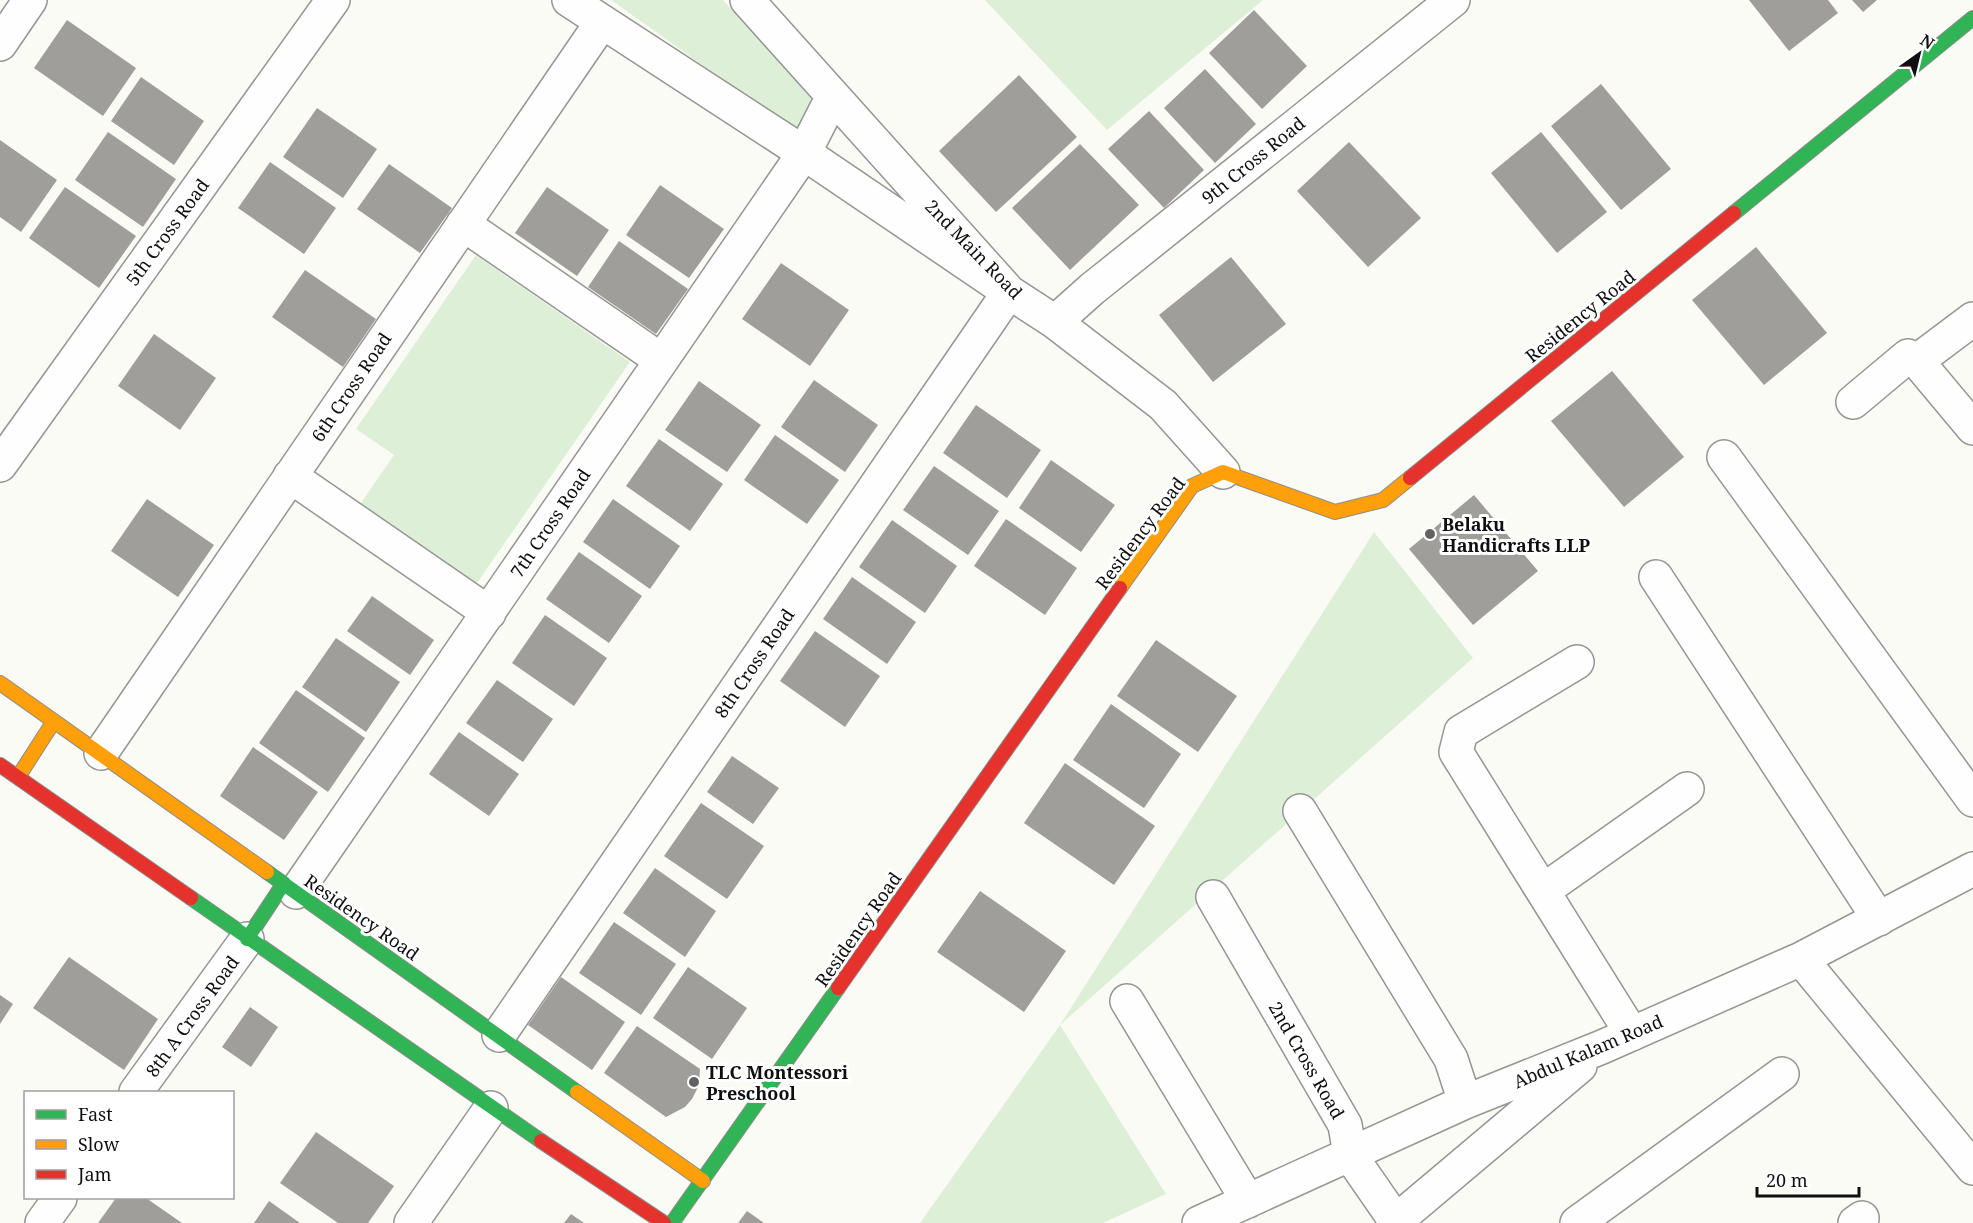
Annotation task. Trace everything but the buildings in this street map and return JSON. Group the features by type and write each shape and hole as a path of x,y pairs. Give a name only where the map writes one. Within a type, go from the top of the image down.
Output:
{"street":[{"path":"0,44 30,0"},
{"name":"5th Cross Road","path":"0,465 333,0"},
{"path":"569,0 804,153 1010,292"},
{"name":"2nd Main Road","path":"747,0 1010,292 1055,322 1163,405 1223,472"},
{"name":"9th Cross Road","path":"1055,322 1092,289 1453,0"},
{"name":"Residency Road","path":"672,1223 704,1181 1192,486 1223,472 1335,512 1383,500 1973,18"},
{"name":"6th Cross Road","path":"101,753 602,22"},
{"name":"7th Cross Road","path":"290,888 489,613 804,153 833,96"},
{"path":"463,224 662,360"},
{"name":"8th Cross Road","path":"499,1035 1010,292"},
{"path":"1917,361 1973,319"},
{"path":"1853,402 1908,356 1917,361 1973,428"},
{"path":"1724,457 1973,800"},
{"path":"290,476 489,613"},
{"path":"1656,577 1879,919"},
{"path":"1577,662 1461,732 1456,752 1632,1034"},
{"name":"Residency Road","path":"0,682 704,1181"},
{"path":"18,777 54,721"},
{"path":"0,765 491,1108 664,1223"},
{"path":"1544,890 1687,789"},
{"path":"1300,811 1451,1059 1465,1102"},
{"name":"Abdul Kalam Road","path":"1199,1223 1465,1102 1602,1047 1801,959 1879,919 1968,881"},
{"path":"247,939 290,888"},
{"name":"2nd Cross Road","path":"1213,897 1345,1125 1350,1155 1391,1220"},
{"name":"8th A Cross Road","path":"137,1091 247,939"},
{"path":"1801,959 1973,1168"},
{"path":"1127,1001 1248,1201"},
{"path":"1391,1220 1602,1047"},
{"path":"1577,1223 1782,1074"},
{"path":"411,1223 491,1108"},
{"path":"42,1223 59,1199"}],"green space":[{"path":"611,0 723,0 819,102 816,118 795,131"},
{"path":"985,0 1263,0 1107,130"},
{"path":"476,255 630,362 477,583 361,503 394,455 356,429"},
{"path":"1374,532 1473,658 1060,1025"},
{"path":"1060,1025 1166,1194 1103,1223 920,1223"}],"traffic: fast":[{"path":"1734,213 1973,18"},
{"path":"267,872 577,1092"},
{"path":"247,939 284,883"},
{"path":"191,898 541,1141"},
{"path":"672,1223 838,988"}],"traffic: slow":[{"path":"1120,588 1192,486 1223,472 1335,512 1383,500 1410,478"},
{"path":"0,683 267,872"},
{"path":"18,777 54,721"},
{"path":"577,1092 703,1181"}],"traffic: jam":[{"path":"1410,478 1734,213"},
{"path":"838,988 1120,588"},
{"path":"0,765 191,898"},
{"path":"541,1141 664,1223"}],"place":[{"name":"Belaku Handicrafts LLP","path":"1430,534"},
{"name":"TLC Montessori Preschool","path":"694,1082"}]}
